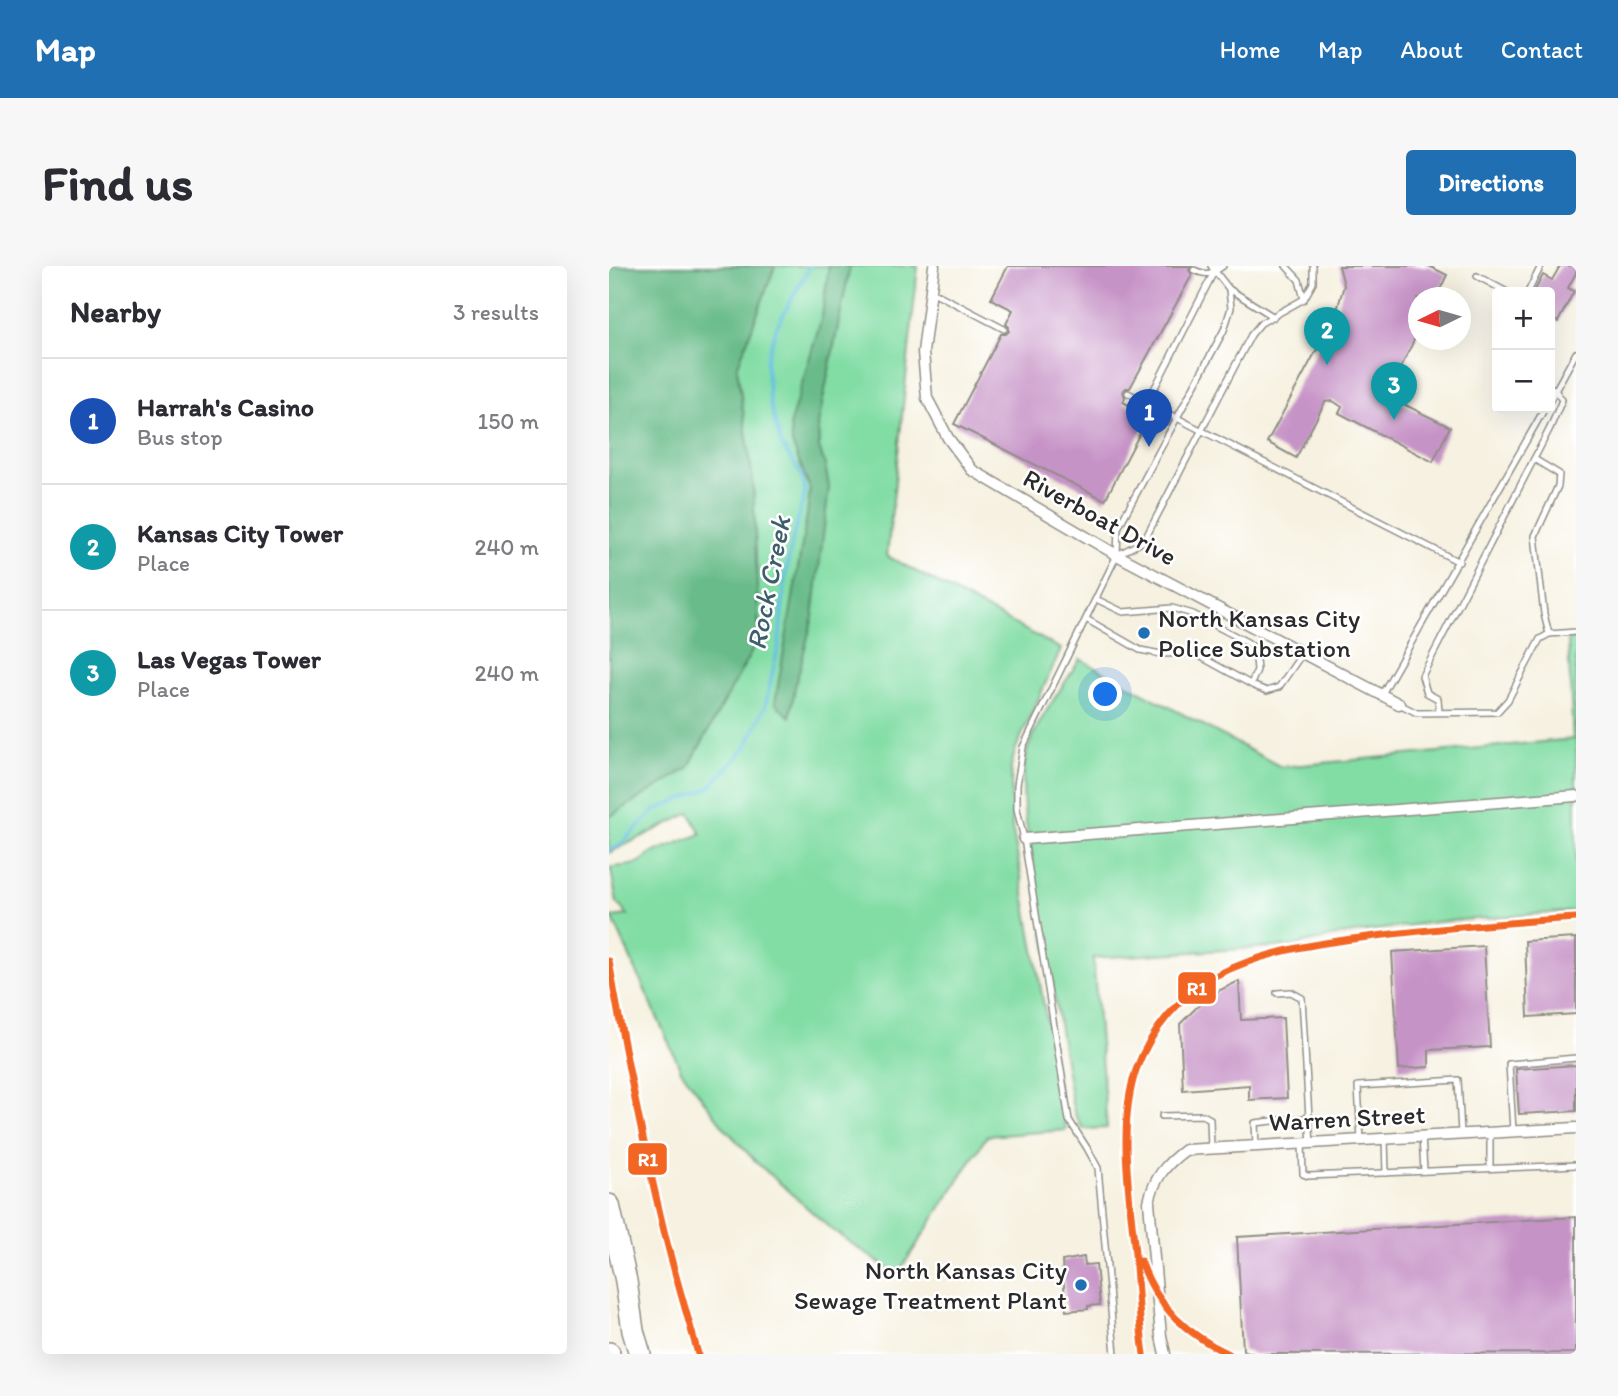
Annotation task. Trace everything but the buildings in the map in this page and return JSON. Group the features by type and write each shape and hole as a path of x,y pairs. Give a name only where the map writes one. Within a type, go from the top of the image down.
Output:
{"highway":[{"path":"609,1205 626,1281 633,1331 640,1354"}],"street":[{"name":"Riverboat Drive","path":"934,266 923,352 927,398 948,438 971,470 1117,555 1399,704"},
{"path":"1024,839 1576,796"},
{"name":"Warren Street","path":"1165,1354 1149,1202 1151,1190 1161,1170 1185,1150 1576,1128"}],"lane":[{"path":"1211,266 1229,289 1274,317"},
{"path":"1195,270 1205,275 1223,266"},
{"path":"1286,266 1299,280 1304,299"},
{"path":"1117,555 1144,541 1251,335 1261,323 1304,299 1313,283 1313,266"},
{"path":"1530,287 1541,266"},
{"path":"1147,403 1216,269"},
{"path":"1477,276 1498,287"},
{"path":"1115,1354 1098,1168 1069,1120 1017,809 1017,785 1023,747 1117,555 1118,528 1224,330 1231,308 1229,289"},
{"path":"931,291 1004,330"},
{"path":"1555,386 1576,353"},
{"path":"1439,712 1438,699 1427,693 1422,676 1562,400 1555,391"},
{"path":"1128,393 1459,562"},
{"path":"1382,694 1542,413"},
{"path":"1534,459 1559,474 1558,486 1535,536 1544,614 1549,634"},
{"path":"1096,599 1123,612 1172,608 1193,614 1247,642 1255,648 1257,670 1251,684"},
{"path":"1086,619 1140,650 1161,654 1194,653 1267,691 1279,687 1303,653"},
{"path":"1399,704 1417,713 1497,712 1507,700 1540,639 1549,634 1576,632"},
{"path":"1277,993 1291,992 1302,998 1309,1118 1303,1174 1308,1176 1576,1165"},
{"path":"1513,1131 1509,1064 1576,1058"},
{"path":"1361,1140 1358,1086 1458,1080 1461,1134"},
{"path":"1162,1116 1203,1115 1210,1118 1211,1148"},
{"path":"1256,1146 1255,1124 1309,1118"},
{"path":"1490,1132 1490,1168"},
{"path":"1422,1136 1424,1171"},
{"path":"1384,1139 1386,1173"}],"green space":[{"path":"609,266 775,266 737,368 753,481 759,638 688,768 609,817"},
{"path":"775,266 829,266 822,317 792,443 810,489 790,716 825,465 819,448 818,424 850,266 918,266 887,556 1061,649 1016,748 1011,766 1012,826 1066,1130 987,1136 897,1275 831,1229 756,1162 723,1126 681,1070 612,917 628,915 617,903 612,867 637,863 649,854 701,834 690,813 609,853 609,817 688,768 759,638 753,481 737,368"},
{"path":"829,266 850,266 818,424 819,448 829,487 813,617 790,717 775,703 810,489 792,443 790,423 822,317"},
{"path":"1568,639 1576,639 1576,911 1436,922 1340,935 1290,946 1093,958 1107,1128 1083,1129 1072,1103 1024,810 1023,786 1025,761 1033,735 1080,659 1281,767 1573,739"}],"waterway":[{"name":"Rock Creek","path":"609,850 619,846 655,810 709,788 746,747 765,707 779,644 785,579 805,492 802,476 781,444 770,403 766,362 777,326 810,266"}],"transit line":[{"name":"R1","path":"1144,1354 1128,1185 1127,1114 1136,1070 1149,1041 1179,1003 1217,975 1258,958 1302,947 1415,931 1576,918"},
{"name":"R1","path":"609,961 657,1201 698,1354"},
{"name":"R1","path":"1141,1261 1155,1292 1175,1317 1199,1338 1229,1354"}],"place":[{"name":"Kansas City Tower","path":"1327,365"},
{"name":"Las Vegas Tower","path":"1394,420"},
{"name":"Harrah's Casino","path":"1149,447"},
{"name":"North Kansas City Police Substation","path":"1144,633"},
{"name":"North Kansas City Sewage Treatment Plant","path":"1081,1285"}]}
